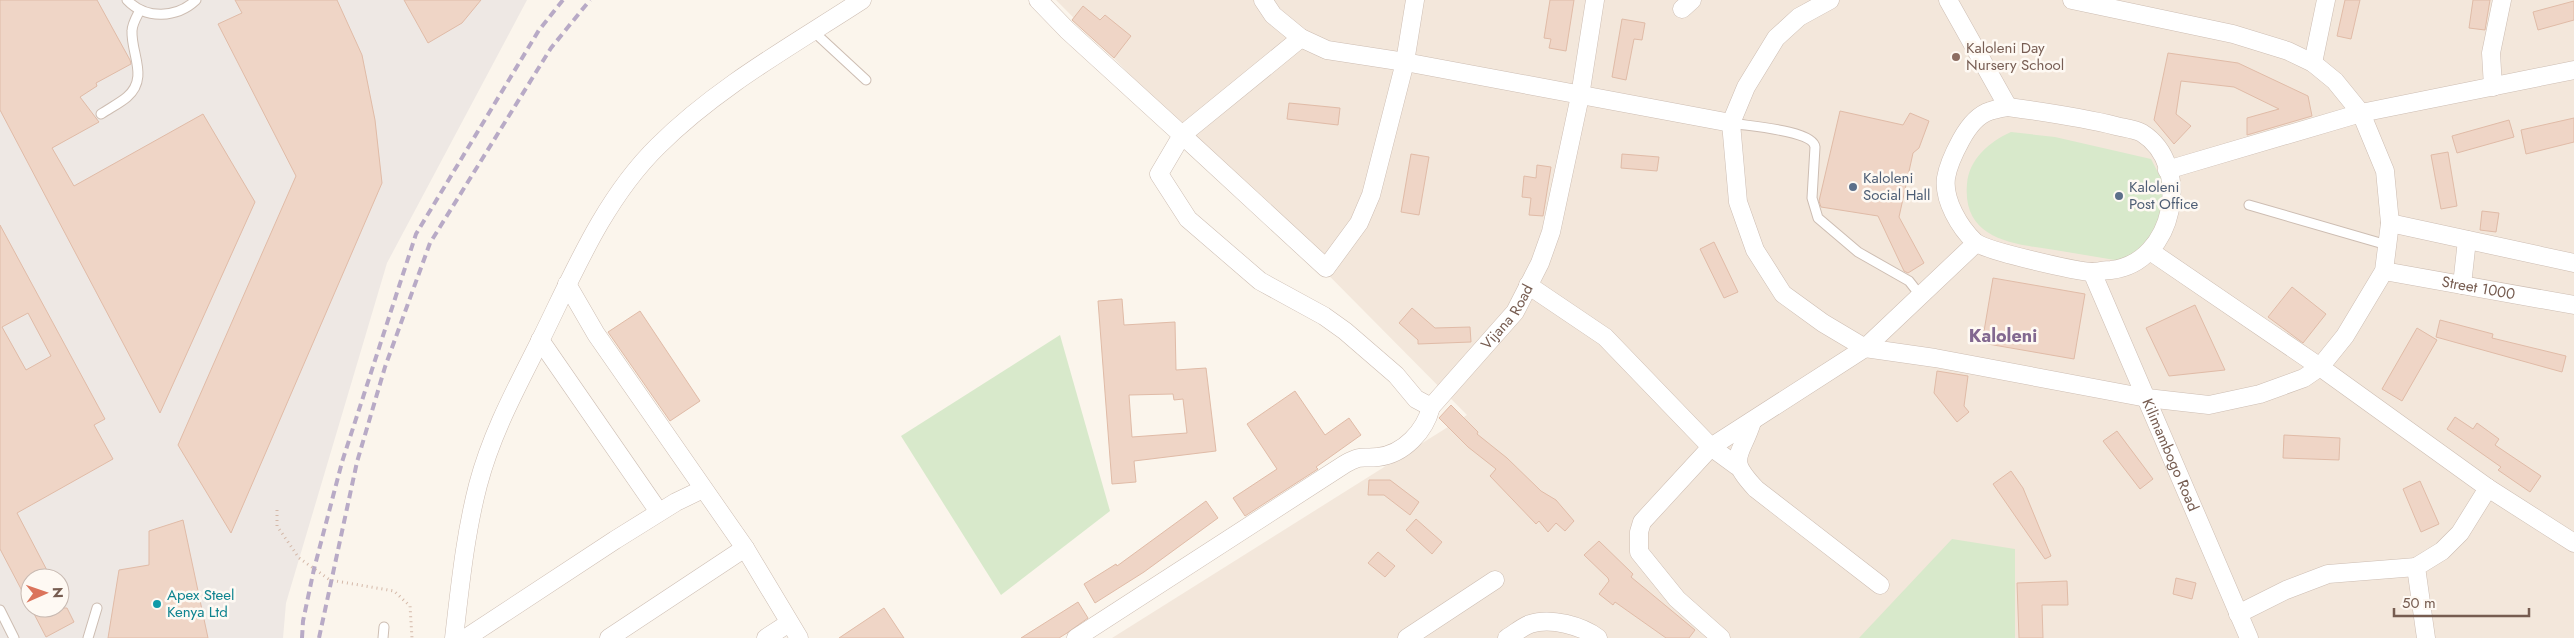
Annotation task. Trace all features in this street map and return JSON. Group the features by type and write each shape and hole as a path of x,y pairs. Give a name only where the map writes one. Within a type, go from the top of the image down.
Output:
{"street":[{"path":"454,638 465,548 486,455 505,408 567,284 607,212 650,154 678,128 717,97 862,0"},
{"path":"1038,0 1067,30 1326,268 1359,223 1371,195 1406,62 1415,0"},
{"path":"1263,0 1273,15 1301,38 1327,50 1406,62 1731,123"},
{"name":"Vijana Road","path":"1076,638 1345,464 1362,456 1378,457 1398,449 1417,436 1428,422 1431,407 1515,312 1540,263 1551,232 1580,96 1595,0"},
{"path":"1948,0 2008,107"},
{"path":"1818,2 1798,17 1776,38 1746,87 1731,123 1738,202 1755,250 1783,294 1823,323 1864,348 1935,358 2146,398 2209,405 2260,394 2304,378 2320,367 2345,336 2384,272 2390,223 2385,171 2360,113 2336,81 2313,63 2288,51 2233,34 2073,0"},
{"path":"2313,63 2326,0"},
{"path":"2492,87 2491,53 2502,0"},
{"path":"1301,38 1182,135 1159,174 1188,219 1260,281 1324,316 1345,331 1396,375 1416,399 1431,407"},
{"path":"2167,170 2360,113 2574,70"},
{"path":"2008,107 2141,132 2159,148 2167,170 2172,198 2171,213 2166,227 2150,251 2125,268 2092,272 2026,259 1976,243 1957,220 1949,201 1946,179 1954,153 1968,128 1988,111 2008,107"},
{"path":"2390,223 2574,263"},
{"path":"2462,285 2467,240"},
{"path":"1721,638 1677,599 1639,552 1638,543 1642,522 1710,447 1752,422 1864,348 1976,243"},
{"path":"2150,251 2320,367 2488,488 2574,543"},
{"name":"Kilimambogo Road","path":"2092,272 2248,638"},
{"name":"Street 1000","path":"2384,272 2574,305"},
{"path":"567,284 596,334 745,548 794,631 766,638"},
{"path":"1528,285 1605,337 1710,447 1737,466 1756,489 1880,585"},
{"path":"540,340 659,512"},
{"path":"1737,466 1752,422"},
{"path":"2238,614 2286,590 2328,574 2416,568 2442,551 2460,533 2488,488"},
{"path":"466,638 659,512 703,489"},
{"path":"609,638 745,548"},
{"path":"2416,568 2426,638"},
{"path":"1407,638 1495,580"},
{"path":"1507,638 1530,624 1545,622 1566,624 1598,638"}],"lane":[{"path":"127,0 140,10 150,14 172,14 182,11 196,0"},
{"path":"101,114 127,97 134,89 139,76 132,28 140,10"},
{"path":"813,31 866,80"},
{"path":"1731,123 1798,134 1811,140 1815,147 1812,198 1818,218 1858,252 1910,280 1920,295"},
{"path":"2249,205 2387,244"},
{"path":"88,638 97,608"},
{"path":"0,610 14,638"},
{"path":"383,638 384,627"}],"path":[{"path":"277,510 277,526 300,558 330,580 394,591 410,606 412,638"}],"shaded area":[{"path":"0,0 527,0 387,263 286,603 283,638 0,638"},
{"name":"Kaloleni","path":"1056,0 2574,0 2574,638 1112,638 1467,415"}],"green space":[{"path":"2011,132 2055,137 2151,159 2164,184 2168,214 2145,248 2127,262 2023,245 1994,236 1982,228 1973,217 1968,203 1967,184 1969,175 1976,159 1982,152 1995,141"},
{"path":"1060,335 1110,511 1001,595 901,436"},
{"path":"1952,539 2015,549 2015,638 1859,638"}],"building":[{"path":"0,0 97,0 130,60 131,64 96,83 97,86 80,97 99,122 52,148 74,186 203,114 255,202 160,413 0,110"},
{"path":"235,0 337,0 362,55 375,120 382,183 231,533 178,445 296,176 218,24 242,13"},
{"path":"404,0 481,0 462,23 428,43"},
{"path":"1550,0 1574,0 1566,51 1549,48 1551,39 1544,38"},
{"path":"2345,0 2360,0 2351,39 2337,36"},
{"path":"2473,0 2490,0 2485,30 2469,28"},
{"path":"2574,1 2574,20 2538,30 2533,12"},
{"path":"1083,6 1100,20 1105,15 1131,36 1114,58 1072,20"},
{"path":"1622,19 1645,23 1642,40 1634,39 1626,80 1612,77"},
{"path":"2168,53 2238,63 2308,96 2312,116 2247,135 2247,118 2279,109 2234,87 2181,81 2176,114 2191,126 2174,144 2154,120"},
{"path":"1289,103 1340,108 1338,125 1287,119"},
{"path":"1840,111 1903,125 1910,113 1929,121 1919,148 1913,153 1899,217 1924,263 1908,273 1904,271 1878,216 1821,207 1819,201"},
{"path":"2574,118 2574,142 2526,154 2521,130"},
{"path":"2509,120 2514,137 2457,153 2452,136"},
{"path":"2448,152 2457,206 2441,209 2431,155"},
{"path":"1411,154 1429,157 1419,215 1401,212"},
{"path":"1622,154 1659,157 1657,171 1621,168"},
{"path":"1537,165 1551,167 1543,216 1529,215 1531,198 1522,197 1524,176 1536,178"},
{"path":"2482,211 2499,213 2496,232 2480,230"},
{"path":"0,225 105,419 94,425 113,459 17,513 46,568 20,568 20,587 0,549","holes":["28,313 51,356 26,370 2,327"]},
{"path":"1714,242 1738,292 1724,298 1700,249"},
{"path":"1993,278 2085,294 2074,359 1982,343"},
{"path":"2292,287 2326,314 2303,343 2268,317"},
{"path":"1122,299 1124,325 1175,322 1176,370 1206,368 1216,451 1134,461 1136,482 1112,484 1098,301","holes":["1173,394 1174,400 1183,399 1187,433 1132,437 1129,395"]},
{"path":"2195,305 2225,370 2169,376 2146,328"},
{"path":"1412,308 1435,328 1470,327 1471,342 1418,344 1418,340 1399,323"},
{"path":"640,311 700,401 670,421 608,332"},
{"path":"2440,320 2493,334 2492,338 2566,356 2562,372 2436,337"},
{"path":"2417,328 2437,340 2402,401 2382,389"},
{"path":"1937,371 1968,376 1964,406 1969,412 1957,422 1934,393"},
{"path":"1295,391 1325,435 1349,418 1361,435 1316,467 1318,469 1245,516 1233,498 1277,469 1247,424"},
{"path":"1451,405 1478,432 1477,434 1507,458 1541,491 1556,500 1574,521 1565,531 1556,523 1548,532 1539,521 1536,524 1490,476 1496,469 1468,447 1439,418"},
{"path":"2455,417 2473,429 2477,423 2499,439 2495,445 2541,476 2530,492 2498,470 2501,467 2447,429"},
{"path":"2117,431 2153,479 2140,489 2103,441"},
{"path":"2284,435 2340,438 2339,460 2283,458"},
{"path":"2011,471 2023,488 2051,556 2045,559 1993,484"},
{"path":"1369,480 1390,480 1419,502 1410,515 1384,495 1368,495"},
{"path":"2420,481 2439,524 2421,532 2403,489"},
{"path":"1206,501 1218,518 1144,572 1095,603 1084,584 1116,564 1117,566"},
{"path":"1416,519 1442,542 1432,554 1406,530"},
{"name":"Apex Steel Kenya Ltd","path":"183,520 208,638 108,638 119,570 149,565 149,531"},
{"path":"1599,541 1633,574 1631,577 1695,630 1689,638 1666,638 1615,602 1613,605 1599,594 1609,581 1608,578 1584,555"},
{"path":"1378,552 1395,566 1385,577 1368,563"},
{"path":"2176,578 2196,583 2192,599 2173,594"},
{"path":"2067,581 2068,605 2042,605 2043,638 2019,638 2017,583"},
{"path":"1078,602 1088,618 1067,633 1059,638 1021,638"},
{"path":"884,608 904,638 839,638"},
{"path":"70,614 74,622 46,637 36,618 70,618"}],"railway":[{"path":"302,638 303,621 314,569 342,462 416,234 539,30 563,0"},
{"path":"319,638 357,462 385,367 430,243 551,48 590,0"}],"place":[{"name":"Kaloleni Day Nursery School","path":"1956,57"},
{"name":"Kaloleni Social Hall","path":"1853,187"},
{"name":"Kaloleni Post Office","path":"2119,196"},
{"name":"Apex Steel Kenya Ltd","path":"157,604"}],"district":[{"name":"Kaloleni","path":"2003,336"}]}
